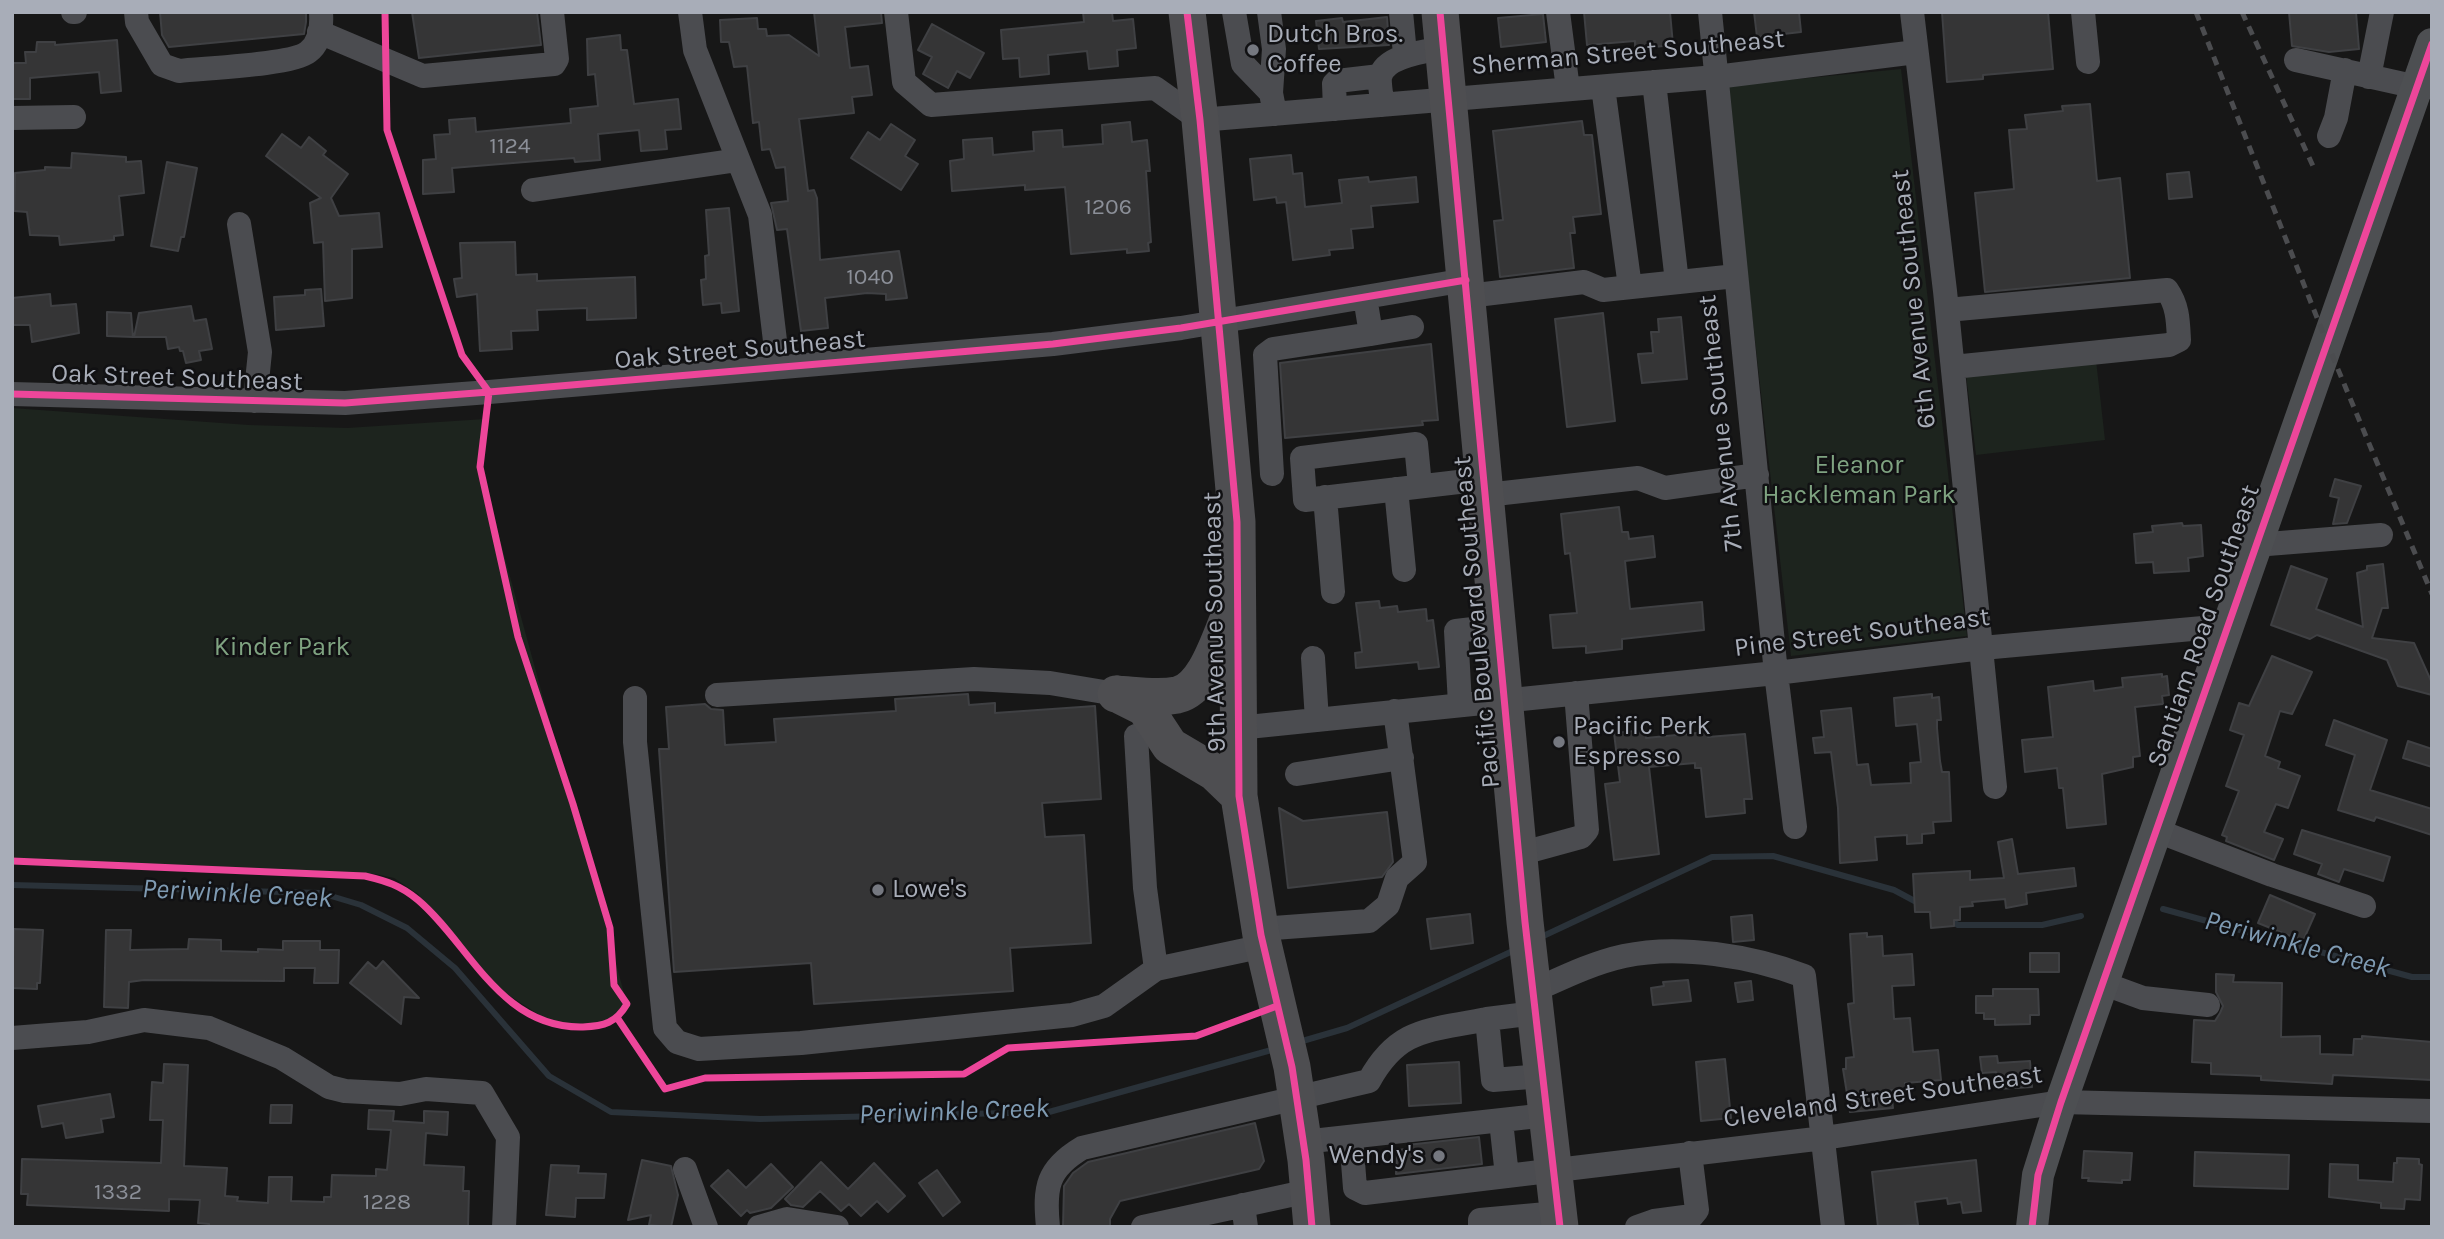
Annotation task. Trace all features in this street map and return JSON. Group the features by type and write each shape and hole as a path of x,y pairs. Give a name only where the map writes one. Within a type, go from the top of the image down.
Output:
{"highway":[{"name":"9th Avenue Southeast","path":"1186,12 1200,120 1237,522 1239,796 1262,937 1294,1084 1312,1227"},
{"name":"Pacific Boulevard Southeast","path":"1442,30 1525,922 1559,1220"},
{"path":"1116,694 1162,697 1179,695 1193,688 1237,599"},
{"path":"1116,694 1145,708 1170,747 1214,772 1239,796"}],"main road":[{"name":"Santiam Road Southeast","path":"2032,1227 2038,1175 2061,1102 2225,626 2424,87 2432,44"}],"street":[{"path":"136,12 137,22 162,65 179,71 288,60 307,54 318,41 320,22 410,72 432,77 554,64 557,59 552,12"},
{"path":"690,12 695,50 760,215 778,366"},
{"path":"897,12 904,82 931,105 1155,88 1200,120"},
{"path":"1234,12 1236,40 1243,64 1273,103"},
{"path":"1269,12 1274,48 1273,103"},
{"path":"1401,12 1405,54"},
{"path":"1558,12 1568,89"},
{"name":"7th Avenue Southeast","path":"1710,12 1776,673 1795,827"},
{"name":"6th Avenue Southeast","path":"1912,12 1947,310 1995,787"},
{"path":"2083,12 2088,62"},
{"path":"2368,77 2382,12"},
{"path":"1335,109 1334,84 1337,81 1380,76 1405,54 1442,30"},
{"name":"Sherman Street Southeast","path":"1200,120 1273,103 1335,109 1716,77 1916,52"},
{"path":"2296,60 2424,87"},
{"path":"2329,136 2336,118 2345,70"},
{"path":"1380,76 1382,104"},
{"path":"1654,82 1676,282"},
{"path":"1603,87 1630,287"},
{"path":"12,118 74,117"},
{"path":"533,190 738,160"},
{"path":"239,224 260,352 256,401"},
{"name":"Oak Street Southeast","path":"12,394 345,403 697,376 778,366 1053,344 1218,322 1365,297 1584,282 1603,290 1736,276"},
{"path":"1947,310 2167,290 2175,301 2178,313 2179,340 2169,345 1953,367"},
{"path":"1365,297 1371,334"},
{"path":"1272,474 1265,355 1273,349 1412,327"},
{"path":"1405,570 1408,487 1416,444 1302,458 1305,499 1408,487 1485,487 1638,478 1665,488 1757,475"},
{"path":"1233,478 1303,471"},
{"path":"1325,497 1333,592"},
{"path":"2255,545 2381,535"},
{"path":"1460,704 1455,631 1498,626"},
{"name":"Pine Street Southeast","path":"1238,728 1776,673 1982,648 2225,626"},
{"path":"1313,658 1317,720"},
{"path":"717,695 974,679 1050,683 1116,694"},
{"path":"1519,854 1581,837 1587,830 1576,693"},
{"path":"635,698 635,742 665,1028 677,1042 699,1049 801,1042 1072,1015 1104,1006 1156,969 1262,937 1369,921 1388,905 1397,878 1415,862 1395,712"},
{"path":"1136,736 1145,888 1156,969"},
{"path":"1297,774 1402,758"},
{"path":"2155,830 2364,906"},
{"path":"1048,1227 1046,1195 1051,1176 1061,1160 1082,1147 1294,1084 1369,1081 1382,1058 1406,1037 1487,1018 1534,1002 1624,956 1660,952 1747,957 1804,976 1833,1227"},
{"path":"2102,983 2143,998 2208,1004"},
{"path":"1487,1018 1493,1080 1542,1076"},
{"path":"12,1038 88,1031 145,1020 209,1028 282,1058 329,1087 400,1094 426,1089 482,1093 508,1138 504,1227"},
{"name":"Cleveland Street Southeast","path":"1351,1137 1355,1188 1365,1194 1553,1168 1824,1138 2061,1102 2432,1111"},
{"path":"1303,1142 1547,1115"},
{"path":"1501,1121 1507,1175"},
{"path":"1637,1227 1654,1220 1692,1216 1697,1210 1690,1153"},
{"path":"685,1169 706,1227"},
{"path":"1143,1227 1245,1216 1309,1191"},
{"path":"759,1227 787,1219 837,1227"},
{"path":"1480,1227 1480,1220 1559,1220"}],"green space":[{"name":"Eleanor Hackleman Park","path":"1901,69 1967,636 1791,656 1726,86"},
{"path":"2096,360 2105,440 1976,455 1966,375"},
{"name":"Kinder Park","path":"12,408 249,425 347,428 485,419 480,467 627,1004 618,1019 600,1026 549,1021 485,980 418,894 394,878 376,874 12,859"}],"building":[{"path":"160,12 306,12 306,22 304,34 169,47 162,35"},
{"path":"412,12 537,12 541,45 419,58"},
{"path":"814,12 881,12 882,23 845,27 850,68 868,66 872,95 852,97 854,113 799,119 808,191 814,190 817,198 820,260 899,251 907,298 886,300 886,294 867,293 825,298 828,328 801,331 787,229 777,230 771,203 788,201 785,167 776,168 770,149 762,150 759,122 753,123 747,66 734,67 729,42 721,42 720,20 757,18 758,29 766,29 767,36 789,35 819,56"},
{"path":"1083,12 1112,12 1113,21 1133,19 1136,48 1117,50 1118,66 1089,69 1087,51 1048,55 1049,74 1020,77 1019,58 1003,59 1001,30 1084,22"},
{"path":"1584,12 1670,12 1673,45 1635,49 1635,41 1587,45"},
{"path":"1754,12 1799,12 1801,32 1757,37"},
{"path":"1942,12 2048,12 2053,69 1983,75 1983,79 1947,82"},
{"path":"2289,12 2356,12 2359,49 2329,52 2292,46"},
{"path":"1543,14 1546,42 1501,47 1498,18"},
{"path":"1387,17 1389,45 1319,49 1316,21 1342,18 1343,22"},
{"path":"932,24 984,53 970,78 957,71 948,88 923,74 932,57 918,50"},
{"path":"620,35 621,50 627,50 634,104 678,99 681,129 665,130 667,149 641,151 639,130 598,134 600,160 575,162 574,158 452,168 454,192 423,194 423,160 436,159 434,135 450,134 449,120 475,118 476,132 571,123 570,109 598,106 595,74 588,75 587,39"},
{"path":"117,40 121,91 101,93 99,72 30,78 30,99 12,99 12,63 26,63 25,52 36,52 37,42 55,42 55,45"},
{"path":"2090,104 2097,181 2120,178 2130,278 1985,292 1975,193 2014,189 2009,130 2027,129 2025,115 2063,111 2062,106"},
{"path":"1582,121 1584,135 1592,135 1601,214 1573,217 1575,233 1570,233 1574,268 1500,277 1494,221 1503,220 1493,131"},
{"path":"1130,122 1132,142 1147,140 1150,171 1146,171 1151,242 1148,243 1149,251 1127,253 1127,249 1071,254 1065,187 1025,190 1025,185 952,191 950,161 964,159 963,140 992,138 993,155 1034,151 1033,132 1062,130 1063,147 1103,144 1102,125"},
{"path":"891,124 915,140 905,156 918,164 901,190 851,158 868,132 880,140"},
{"path":"282,134 301,148 309,137 326,151 323,155 348,174 331,198 339,216 379,213 382,247 352,249 352,298 325,301 323,242 314,243 310,203 321,198 266,156"},
{"path":"72,153 126,157 126,162 141,161 144,193 119,196 123,235 114,236 114,240 60,245 59,236 30,235 27,212 14,211 15,173 45,170 45,167 71,168"},
{"path":"1291,155 1293,174 1302,173 1305,207 1342,203 1339,180 1368,177 1369,182 1416,177 1418,202 1371,206 1373,227 1351,229 1353,248 1329,250 1330,255 1293,260 1286,202 1277,203 1276,197 1254,200 1250,159"},
{"path":"167,162 197,168 184,237 181,237 178,251 151,246"},
{"path":"2189,172 2192,197 2169,199 2167,174"},
{"path":"729,208 739,311 722,313 721,303 703,305 701,280 706,279 705,256 709,255 706,210"},
{"path":"515,242 516,275 537,274 537,281 635,277 636,318 587,320 587,308 537,310 538,330 511,331 512,349 480,351 477,294 457,297 454,279 462,278 460,243"},
{"path":"321,289 324,326 276,330 274,297 305,295 305,290"},
{"path":"50,294 51,306 76,304 79,333 32,342 30,325 12,325 12,298"},
{"path":"191,306 194,321 206,319 212,349 199,351 201,360 186,363 179,347 168,349 166,337 134,337 139,313"},
{"path":"107,312 131,313 133,337 107,336"},
{"path":"1603,313 1615,421 1567,427 1555,319"},
{"path":"1681,317 1687,379 1642,383 1638,354 1653,353 1651,332 1659,332 1658,319"},
{"path":"1431,344 1438,420 1422,421 1423,425 1285,438 1280,363"},
{"path":"2335,479 2361,486 2347,523 2333,524 2339,498 2330,496"},
{"path":"1619,507 1622,532 1628,532 1629,539 1653,536 1655,557 1625,561 1630,609 1702,602 1704,630 1622,639 1622,649 1586,653 1586,646 1553,648 1550,615 1577,613 1570,553 1565,554 1561,514"},
{"path":"2182,523 2183,526 2201,525 2203,556 2188,558 2189,571 2154,573 2153,562 2136,563 2134,534 2153,532 2152,526"},
{"path":"2383,564 2388,608 2382,608 2372,638 2414,643 2432,683 2432,695 2398,686 2387,660 2317,635 2310,639 2271,625 2291,566 2327,579 2316,609 2363,627 2357,573 2367,570 2367,566"},
{"path":"1379,601 1380,608 1397,606 1398,612 1426,609 1427,621 1433,620 1439,667 1419,669 1418,662 1356,668 1355,653 1362,652 1356,603"},
{"path":"2272,656 2312,672 2292,714 2280,711 2265,756 2280,762 2278,768 2300,776 2288,808 2276,804 2264,832 2283,839 2274,860 2226,841 2227,837 2222,835 2239,791 2226,786 2244,735 2230,730 2239,703 2249,706"},
{"path":"2162,674 2162,677 2167,676 2169,695 2162,696 2163,704 2135,707 2140,756 2133,757 2133,767 2102,774 2106,824 2067,828 2063,788 2059,788 2057,768 2025,772 2022,740 2053,737 2048,687 2093,681 2094,691 2123,687 2122,678"},
{"name":"Lowe's","path":"968,694 969,705 995,703 995,713 1095,706 1101,799 1042,803 1045,837 1084,835 1091,943 1010,948 1013,991 814,1004 811,963 674,972 659,749 669,749 666,707 705,704 711,709 723,710 725,745 776,742 774,719 896,711 895,699"},
{"path":"1932,694 1932,698 1939,697 1941,720 1937,720 1937,728 1940,761 1942,772 1949,772 1951,821 1933,822 1934,833 1922,834 1922,843 1907,844 1907,835 1875,837 1877,860 1840,863 1838,808 1831,752 1815,753 1813,738 1824,737 1821,711 1851,708 1857,765 1868,764 1871,785 1911,783 1910,763 1921,762 1917,724 1896,726 1894,698"},
{"path":"2334,720 2387,740 2370,790 2432,809 2432,835 2376,817 2374,821 2338,810 2355,755 2326,745"},
{"path":"1645,730 1646,738 1707,732 1708,737 1745,734 1752,799 1744,799 1745,813 1706,817 1701,768 1695,768 1695,763 1649,767 1659,854 1614,860 1605,784 1620,782 1614,733"},
{"path":"2408,741 2432,749 2432,767 2403,758"},
{"path":"1279,808 1303,821 1387,812 1393,862 1382,877 1288,888"},
{"path":"2302,830 2390,857 2383,881 2344,869 2339,882 2318,874 2322,864 2294,854"},
{"path":"2012,839 2018,874 2074,868 2076,886 2026,893 2027,904 2006,908 2005,899 1972,902 1973,906 1960,907 1960,920 1954,920 1954,926 1931,928 1930,912 1915,912 1913,874 1970,871 1970,880 2004,878 1998,842"},
{"path":"2270,895 2315,914 2303,941 2258,923"},
{"path":"1470,914 1473,943 1431,949 1427,919"},
{"path":"1752,915 1754,940 1733,942 1731,917"},
{"path":"14,929 43,930 40,983 37,983 37,989 12,988"},
{"path":"106,930 131,930 130,950 188,949 189,939 221,940 221,951 258,952 258,949 283,950 283,941 320,941 320,950 339,950 338,983 314,983 315,968 284,968 284,981 144,980 129,982 128,1008 104,1007"},
{"path":"1867,933 1867,937 1882,936 1883,956 1912,954 1914,985 1892,986 1894,1019 1910,1018 1913,1052 1938,1050 1941,1080 1905,1083 1905,1089 1891,1090 1893,1108 1850,1112 1843,1069 1846,1069 1846,1058 1854,1057 1848,1004 1854,1003 1850,934"},
{"path":"2030,953 2059,953 2059,972 2030,972"},
{"path":"383,961 419,998 404,997 401,1024 350,983 368,962 376,969"},
{"path":"2216,974 2234,975 2233,982 2282,983 2281,1037 2320,1036 2320,1054 2353,1055 2354,1039 2362,1039 2362,1036 2432,1042 2432,1080 2333,1075 2332,1084 2261,1080 2261,1076 2211,1074 2211,1063 2192,1062 2194,1020 2215,1021 2220,1013 2223,1006 2216,992"},
{"path":"1688,980 1691,1001 1653,1005 1651,988 1664,986 1663,982"},
{"path":"1751,981 1753,1000 1738,1002 1735,983"},
{"path":"1993,989 2038,989 2039,1015 2030,1015 2030,1024 1995,1025 1995,1019 1984,1019 1984,1013 1976,1013 1976,996 1993,996"},
{"path":"1997,1056 1998,1063 2030,1061 2032,1087 1997,1089 1996,1072 1982,1073 1980,1057"},
{"path":"1725,1059 1731,1118 1701,1121 1696,1062"},
{"path":"1459,1062 1461,1103 1409,1106 1407,1065"},
{"path":"164,1064 188,1065 184,1166 227,1168 225,1196 238,1197 237,1201 268,1203 269,1177 292,1177 291,1201 324,1202 324,1197 331,1197 332,1175 376,1176 376,1169 387,1170 391,1130 368,1129 369,1110 394,1111 393,1121 424,1123 424,1111 448,1112 447,1135 426,1133 424,1165 464,1167 463,1191 469,1191 468,1227 209,1227 209,1224 198,1223 200,1200 169,1199 169,1211 27,1205 28,1194 21,1194 22,1159 161,1163 163,1120 150,1120 152,1082 163,1083"},
{"path":"110,1094 114,1117 101,1119 103,1132 66,1138 63,1123 42,1127 38,1106"},
{"path":"271,1105 292,1105 291,1123 270,1123"},
{"path":"1255,1123 1264,1161 1259,1169 1120,1201 1110,1219 1110,1227 1063,1227 1064,1186 1073,1173 1088,1162"},
{"name":"Wendy's","path":"1479,1137 1482,1164 1396,1174 1397,1150 1407,1149 1407,1145"},
{"path":"2084,1151 2132,1153 2130,1180 2122,1180 2122,1183 2088,1181 2089,1178 2082,1178"},
{"path":"2195,1152 2289,1155 2288,1189 2194,1186"},
{"path":"2397,1158 2419,1159 2419,1164 2422,1165 2420,1200 2405,1199 2404,1209 2381,1208 2381,1203 2329,1197 2330,1164 2358,1165 2358,1180 2393,1182 2394,1163 2397,1163"},
{"path":"642,1160 671,1166 678,1195 671,1227 649,1225 651,1215 628,1220"},
{"path":"1976,1160 1981,1211 1963,1213 1961,1202 1948,1204 1947,1198 1915,1202 1918,1225 1878,1227 1872,1172"},
{"path":"821,1162 848,1189 874,1163 905,1196 888,1212 877,1201 861,1216 849,1204 841,1211 820,1191 803,1207 791,1205 785,1199"},
{"path":"771,1164 793,1187 771,1208 750,1213 747,1210 741,1216 711,1186 728,1170 746,1188"},
{"path":"551,1165 579,1166 578,1173 606,1174 604,1198 576,1198 575,1217 546,1215"},
{"path":"937,1170 960,1202 943,1216 919,1183"}],"waterway":[{"name":"Periwinkle Creek","path":"1539,938 1712,857 1773,856 1894,890 1922,905"},
{"name":"Periwinkle Creek","path":"12,885 321,893 361,905 407,928 455,968 549,1076 611,1112 760,1119 1049,1112 1275,1049"},
{"name":"Periwinkle Creek","path":"2163,909 2412,977 2432,977"},
{"name":"Periwinkle Creek","path":"1947,919 1958,925 2042,925 2081,916"},
{"name":"Periwinkle Creek","path":"1299,1042 1347,1028 1517,949"}],"railway":[{"path":"2196,12 2327,343 2432,594"},
{"path":"2242,12 2313,166"}],"cycle path":[{"path":"12,861 365,876 393,884 418,900 489,980 508,999 529,1014 554,1024 590,1027 614,1019 627,1004 614,985 610,928 573,804 518,637 480,467 489,392 462,355 387,130 385,12"},
{"path":"1187,12 1200,120 1237,522 1239,796 1261,935 1292,1067 1306,1160 1312,1227"},
{"path":"1440,12 1525,922 1560,1227"},
{"path":"2032,1227 2038,1175 2061,1102 2432,44"},
{"path":"12,394 345,403 489,392 1053,344 1181,328 1466,280"},
{"path":"618,1019 665,1089 705,1078 964,1074 1008,1048 1196,1036 1277,1006"}],"place":[{"name":"Dutch Bros. Coffee","path":"1253,50"},
{"name":"Pacific Perk Espresso","path":"1559,742"},
{"name":"Lowe's","path":"878,890"},
{"name":"Wendy's","path":"1439,1156"}]}
